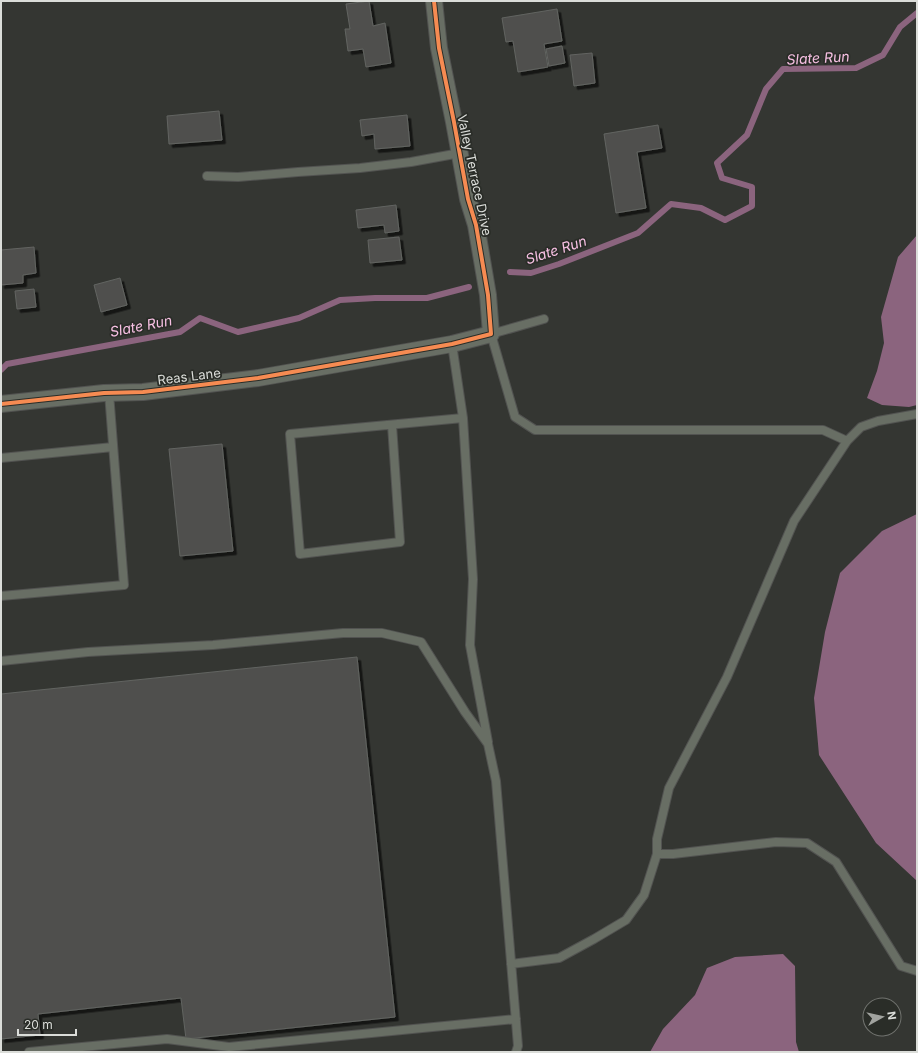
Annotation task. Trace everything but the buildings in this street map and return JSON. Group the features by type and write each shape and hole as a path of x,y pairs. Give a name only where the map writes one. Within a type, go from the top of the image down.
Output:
{"street":[{"name":"Valley Terrace Drive","path":"434,1 439,48 468,199 476,225 488,295 491,334"},
{"path":"452,344 491,334"},
{"name":"Reas Lane","path":"1,404 109,393 143,392 258,378 452,344"}],"lane":[{"path":"207,176 238,177 360,168 412,162 460,153"},
{"path":"544,319 491,334 515,417 536,430 822,430 847,441"},
{"path":"452,344 464,418 473,579 470,644 496,781 518,1046 516,1052"},
{"path":"1,596 124,585 109,393"},
{"path":"511,964 559,958 594,940 626,920 644,895 658,854 657,839 669,788 727,677 794,521 847,441 861,428 878,421 917,414"},
{"path":"392,425 400,542 300,554 290,434 464,418"},
{"path":"1,458 113,447"},
{"path":"1,661 88,652 213,645 343,632 382,633 421,642 465,712 488,744"},
{"path":"658,854 673,854 776,842 807,843 836,862 901,966 917,971"},
{"path":"30,1052 167,1039 229,1047 516,1019"}],"shaded area":[{"path":"917,235 917,405 909,407 882,405 867,398 877,371 884,343 881,317 898,257"},
{"path":"917,514 917,881 876,843 819,755 814,698 825,632 840,573 882,531"},
{"path":"783,954 795,966 796,1042 799,1052 650,1052 663,1029 695,995 707,968 735,957"}],"waterway":[{"name":"Slate Run","path":"510,272 531,273 559,264 638,233 671,204 701,208 725,220 752,206 752,187 722,178 717,163 747,135 766,89 783,69 856,68 883,55 900,27 917,13"},
{"name":"Slate Run","path":"1,370 7,364 180,332 200,318 238,332 299,318 340,300 427,298 469,287"}],"cycle path":[{"path":"1,404 104,393 143,392 258,378 452,344 491,334 488,295 476,225 468,199 439,48 434,1"}]}
